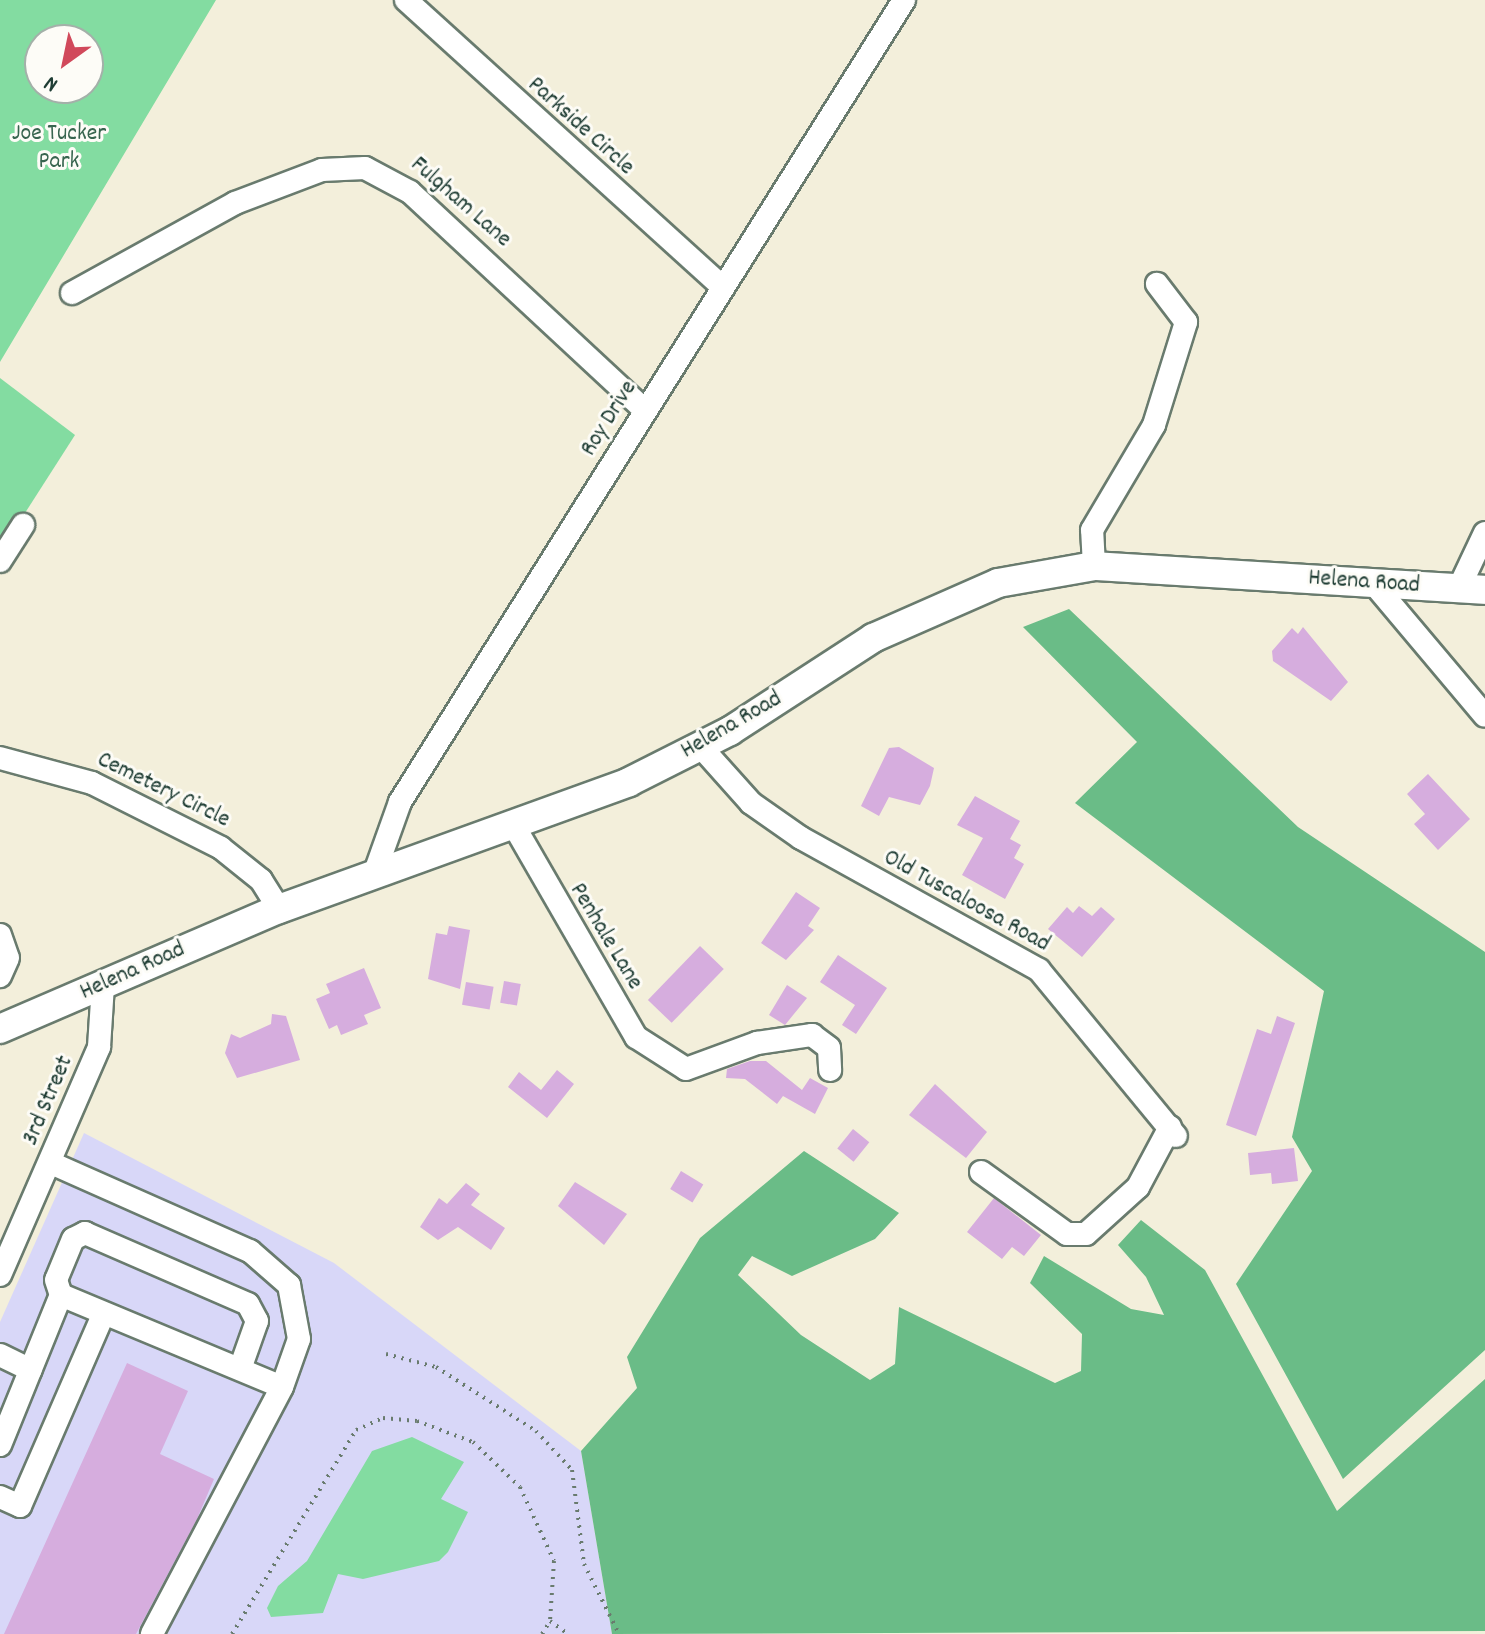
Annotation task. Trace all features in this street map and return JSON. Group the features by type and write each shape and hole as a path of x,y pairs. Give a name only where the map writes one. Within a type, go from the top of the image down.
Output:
{"main road":[{"name":"Helena Road","path":"0,1029 279,909 513,824 701,747 926,612 998,583 1094,566 1472,590"}],"street":[{"name":"Parkside Circle","path":"406,0 723,287"},
{"name":"Roy Drive","path":"375,872 400,802 904,0"},
{"name":"Fulgham Lane","path":"72,293 235,203 322,170 365,168 410,192 645,410"},
{"path":"1094,566 1092,530 1154,425 1186,322 1157,284"},
{"path":"0,561 23,525"},
{"path":"1472,590 1485,533"},
{"path":"1374,584 1485,716"},
{"name":"Old Tuscaloosa Road","path":"701,747 751,803 801,838 1039,970 1173,1131 1138,1187 1086,1234 1067,1234 981,1172"},
{"name":"Cemetery Circle","path":"0,758 92,783 221,848 261,880 279,909"},
{"name":"Penhale Lane","path":"513,824 624,1019 669,1063 699,1067 757,1043 812,1035 829,1048 830,1070"},
{"path":"0,935 8,958 0,976"},
{"name":"3rd Street","path":"0,1275 99,1047 103,985"},
{"path":"51,1163 250,1251 289,1285 299,1339 282,1387 152,1634"},
{"path":"0,1445 61,1295 56,1280 73,1239 85,1233 248,1304 257,1321 240,1369"},
{"path":"61,1295 282,1387"},
{"path":"0,1497 20,1506 104,1313"},
{"path":"0,1355 31,1370"}],"path":[{"path":"386,1354 436,1367 536,1431 572,1470 584,1564 619,1634"},
{"path":"232,1634 356,1430 383,1418 417,1421 473,1442 520,1487 554,1561 550,1621 542,1634"},
{"path":"550,1621 568,1634"}],"shaded area":[{"path":"84,1133 334,1263 581,1451 612,1634 0,1634 0,1322"}],"green space":[{"name":"Joe Tucker Park","path":"0,0 216,0 0,362"},
{"path":"0,378 75,435 0,552"},
{"path":"1069,609 1298,827 1485,952 1485,1350 1343,1479 1236,1284 1312,1171 1292,1137 1324,991 1075,803 1137,742 1023,627"},
{"path":"804,1151 899,1213 875,1239 792,1276 752,1256 738,1275 801,1335 870,1380 895,1364 899,1307 1055,1383 1081,1371 1082,1334 1030,1283 1044,1256 1131,1309 1164,1315 1146,1277 1118,1245 1141,1220 1205,1270 1337,1511 1485,1379 1485,1631 612,1634 581,1451 637,1388 627,1357 700,1238"},
{"path":"412,1437 464,1462 441,1499 468,1512 448,1552 439,1561 363,1579 338,1574 323,1613 271,1617 267,1608 278,1586 307,1561 372,1451"}],"building":[{"path":"1303,627 1348,682 1331,701 1273,661 1272,651 1292,628 1298,634"},
{"path":"899,747 934,768 930,786 920,805 889,797 879,816 861,806 889,748"},
{"path":"1428,774 1470,819 1438,850 1414,824 1425,814 1407,794"},
{"path":"975,796 1020,821 1010,839 1021,845 1014,858 1024,864 1005,899 962,875 983,838 957,825"},
{"path":"796,892 820,908 808,926 814,930 786,960 761,943"},
{"path":"1079,906 1092,916 1101,907 1115,919 1082,957 1048,929 1067,907 1073,913"},
{"path":"449,926 470,930 460,989 428,979 436,933 447,935"},
{"path":"700,946 724,969 672,1023 648,1000"},
{"path":"838,955 887,988 856,1034 842,1025 855,1005 820,982"},
{"path":"364,968 381,1008 364,1015 368,1024 341,1035 337,1025 329,1029 316,999 330,993 326,984"},
{"path":"504,981 521,984 517,1006 500,1003"},
{"path":"466,982 494,987 490,1010 462,1005"},
{"path":"787,985 807,998 785,1025 769,1015"},
{"path":"272,1014 286,1016 300,1060 237,1078 225,1053 231,1034 240,1038 271,1024"},
{"path":"1277,1016 1295,1023 1256,1136 1226,1125 1257,1029 1271,1034"},
{"path":"750,1061 766,1061 802,1090 810,1078 828,1088 815,1114 783,1096 777,1104 745,1079 726,1078 727,1069"},
{"path":"557,1070 574,1084 547,1118 508,1087 519,1072 541,1090"},
{"path":"935,1084 987,1132 966,1158 909,1115"},
{"path":"853,1129 869,1142 854,1162 837,1148"},
{"path":"1294,1148 1298,1181 1272,1184 1271,1173 1250,1175 1248,1153"},
{"path":"681,1171 703,1184 692,1202 670,1189"},
{"path":"575,1182 627,1214 604,1245 558,1206"},
{"path":"466,1183 480,1194 471,1205 505,1228 491,1250 458,1227 438,1240 420,1227 439,1198 447,1204"},
{"path":"994,1198 1041,1235 1024,1256 1012,1247 1002,1259 967,1232"},
{"path":"127,1363 188,1391 160,1454 214,1479 197,1519 136,1634 4,1634"}]}
